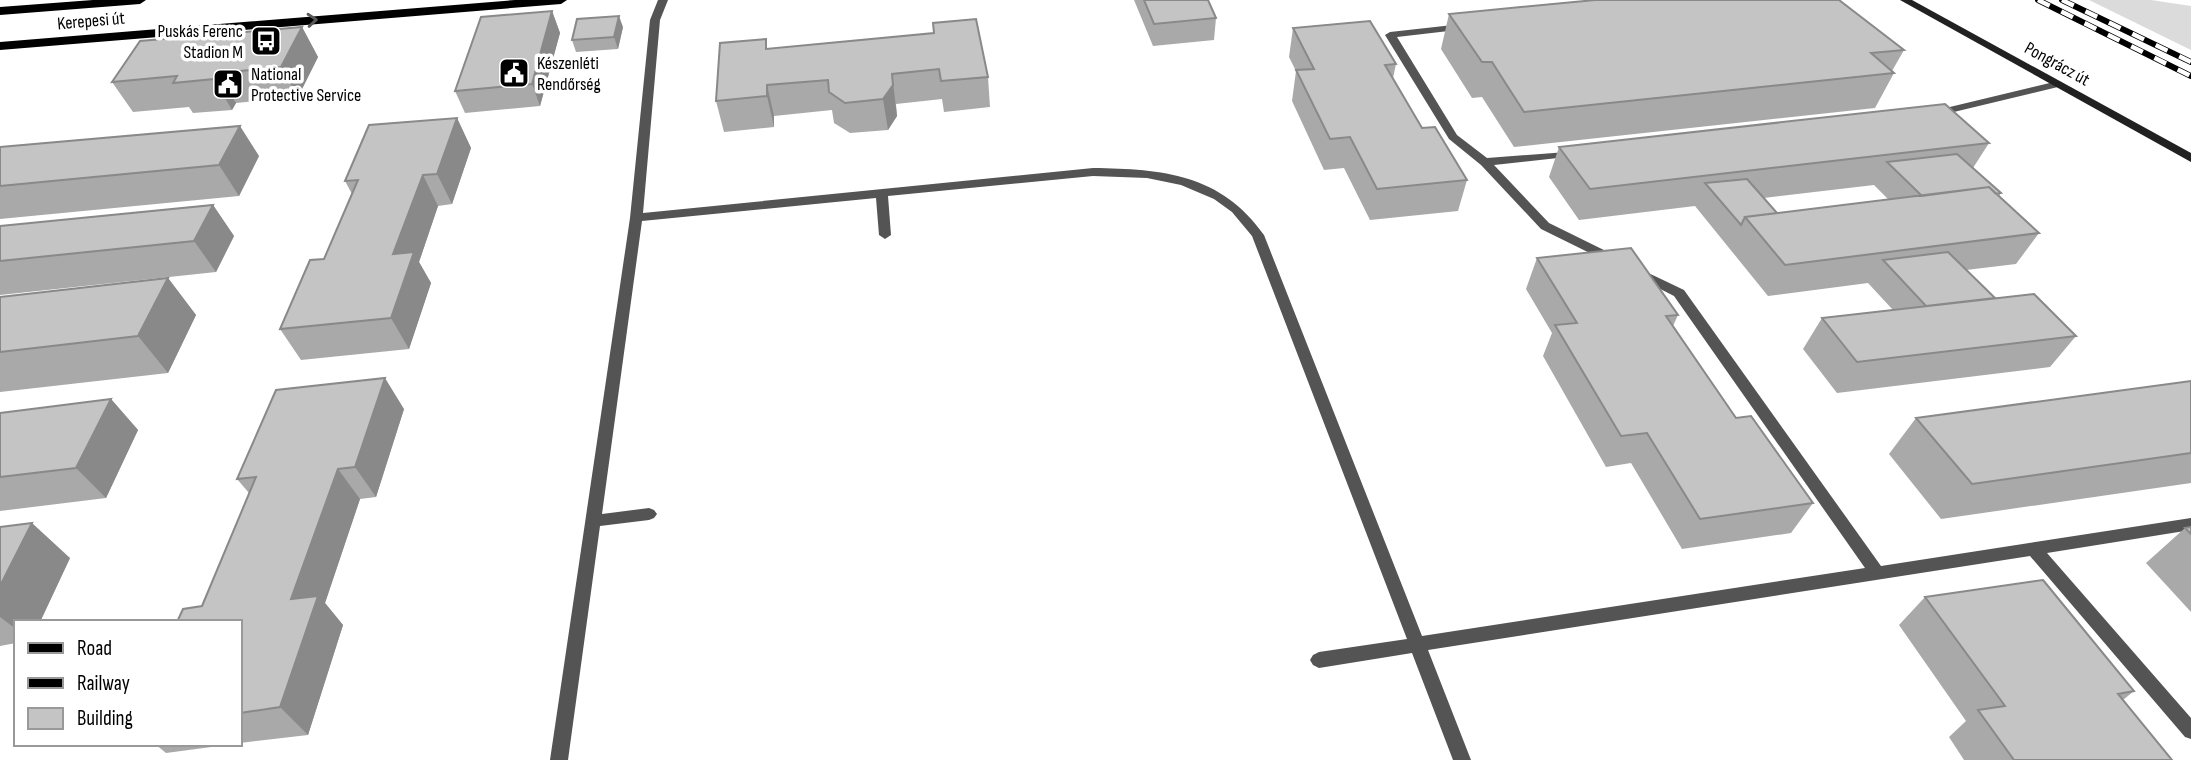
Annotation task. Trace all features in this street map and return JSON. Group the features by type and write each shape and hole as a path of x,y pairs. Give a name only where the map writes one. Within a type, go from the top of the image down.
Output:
{"main road":[{"name":"Kerepesi út","path":"0,11 140,0"},
{"name":"Kerepesi út","path":"0,46 561,0"}],"street":[{"name":"Pongrácz út","path":"1905,0 2191,158"}],"lane":[{"path":"559,760 636,218 655,20 663,0"},
{"path":"1482,25 1390,35 1453,137 1485,162 1545,226 1679,293 1877,572"},
{"path":"1915,118 2058,84"},
{"path":"1485,162 1593,151"},
{"path":"636,218 1093,172 1131,172 1169,177 1232,205 1258,235 1462,760"},
{"path":"882,193 885,235"},
{"path":"593,521 649,514"},
{"path":"1319,660 2191,524"},
{"path":"2033,548 2191,731"}],"shaded area":[{"path":"2089,0 2151,0 2191,6 2191,50"}],"building":[{"path":"1144,0 1208,0 1216,18 1154,24"},
{"path":"1595,0 1839,0 1904,50 1871,53 1894,73 1524,112 1492,62 1482,62 1449,14"},
{"path":"552,11 532,84 455,91 481,17"},
{"path":"619,16 614,37 572,40 577,19"},
{"path":"976,19 988,77 941,81 939,69 892,74 893,85 883,99 845,103 829,92 828,80 767,85 767,96 716,101 720,43 766,39 766,49 934,33 933,23"},
{"path":"1370,21 1396,64 1385,65 1422,128 1435,127 1467,180 1377,189 1350,137 1330,139 1296,70 1314,69 1293,28"},
{"path":"302,27 281,67 218,73 214,79 173,83 177,76 112,82 140,41"},
{"path":"1945,104 1989,143 1590,189 1559,147"},
{"path":"457,118 437,174 423,175 393,254 414,252 391,318 280,329 310,260 324,259 358,180 345,181 369,125"},
{"path":"240,126 219,165 0,186 0,147"},
{"path":"1957,154 2001,193 1996,194 1989,187 1922,196 1887,162"},
{"path":"1747,179 1777,213 1745,217 1741,225 1705,183"},
{"path":"1989,187 2039,233 1785,265 1745,217"},
{"path":"213,205 194,241 0,261 0,226"},
{"path":"1631,248 1678,315 1666,316 1736,418 1751,416 1813,503 1700,519 1647,433 1621,436 1555,325 1577,323 1537,258"},
{"path":"1948,252 1995,298 1926,306 1883,260"},
{"path":"168,278 138,336 0,352 0,297"},
{"path":"2034,294 2076,336 1857,362 1822,318"},
{"path":"385,378 355,467 338,469 291,599 318,596 280,707 242,713 242,620 178,620 183,609 202,606 256,477 237,479 276,390"},
{"path":"2191,381 2191,453 1972,484 1916,418"},
{"path":"111,399 76,468 0,477 0,413"},
{"path":"32,523 0,586 0,527"},
{"path":"2043,580 2134,691 2118,694 2172,760 2014,760 1978,710 2005,706 1925,597"}],"railway":[{"path":"2038,0 2191,76"},
{"path":"2062,0 2191,62"}],"place":[{"name":"Puskás Ferenc Stadion M","path":"266,41"},
{"name":"Készenléti Rendőrség","path":"514,73"},
{"name":"National Protective Service","path":"228,84"}]}
